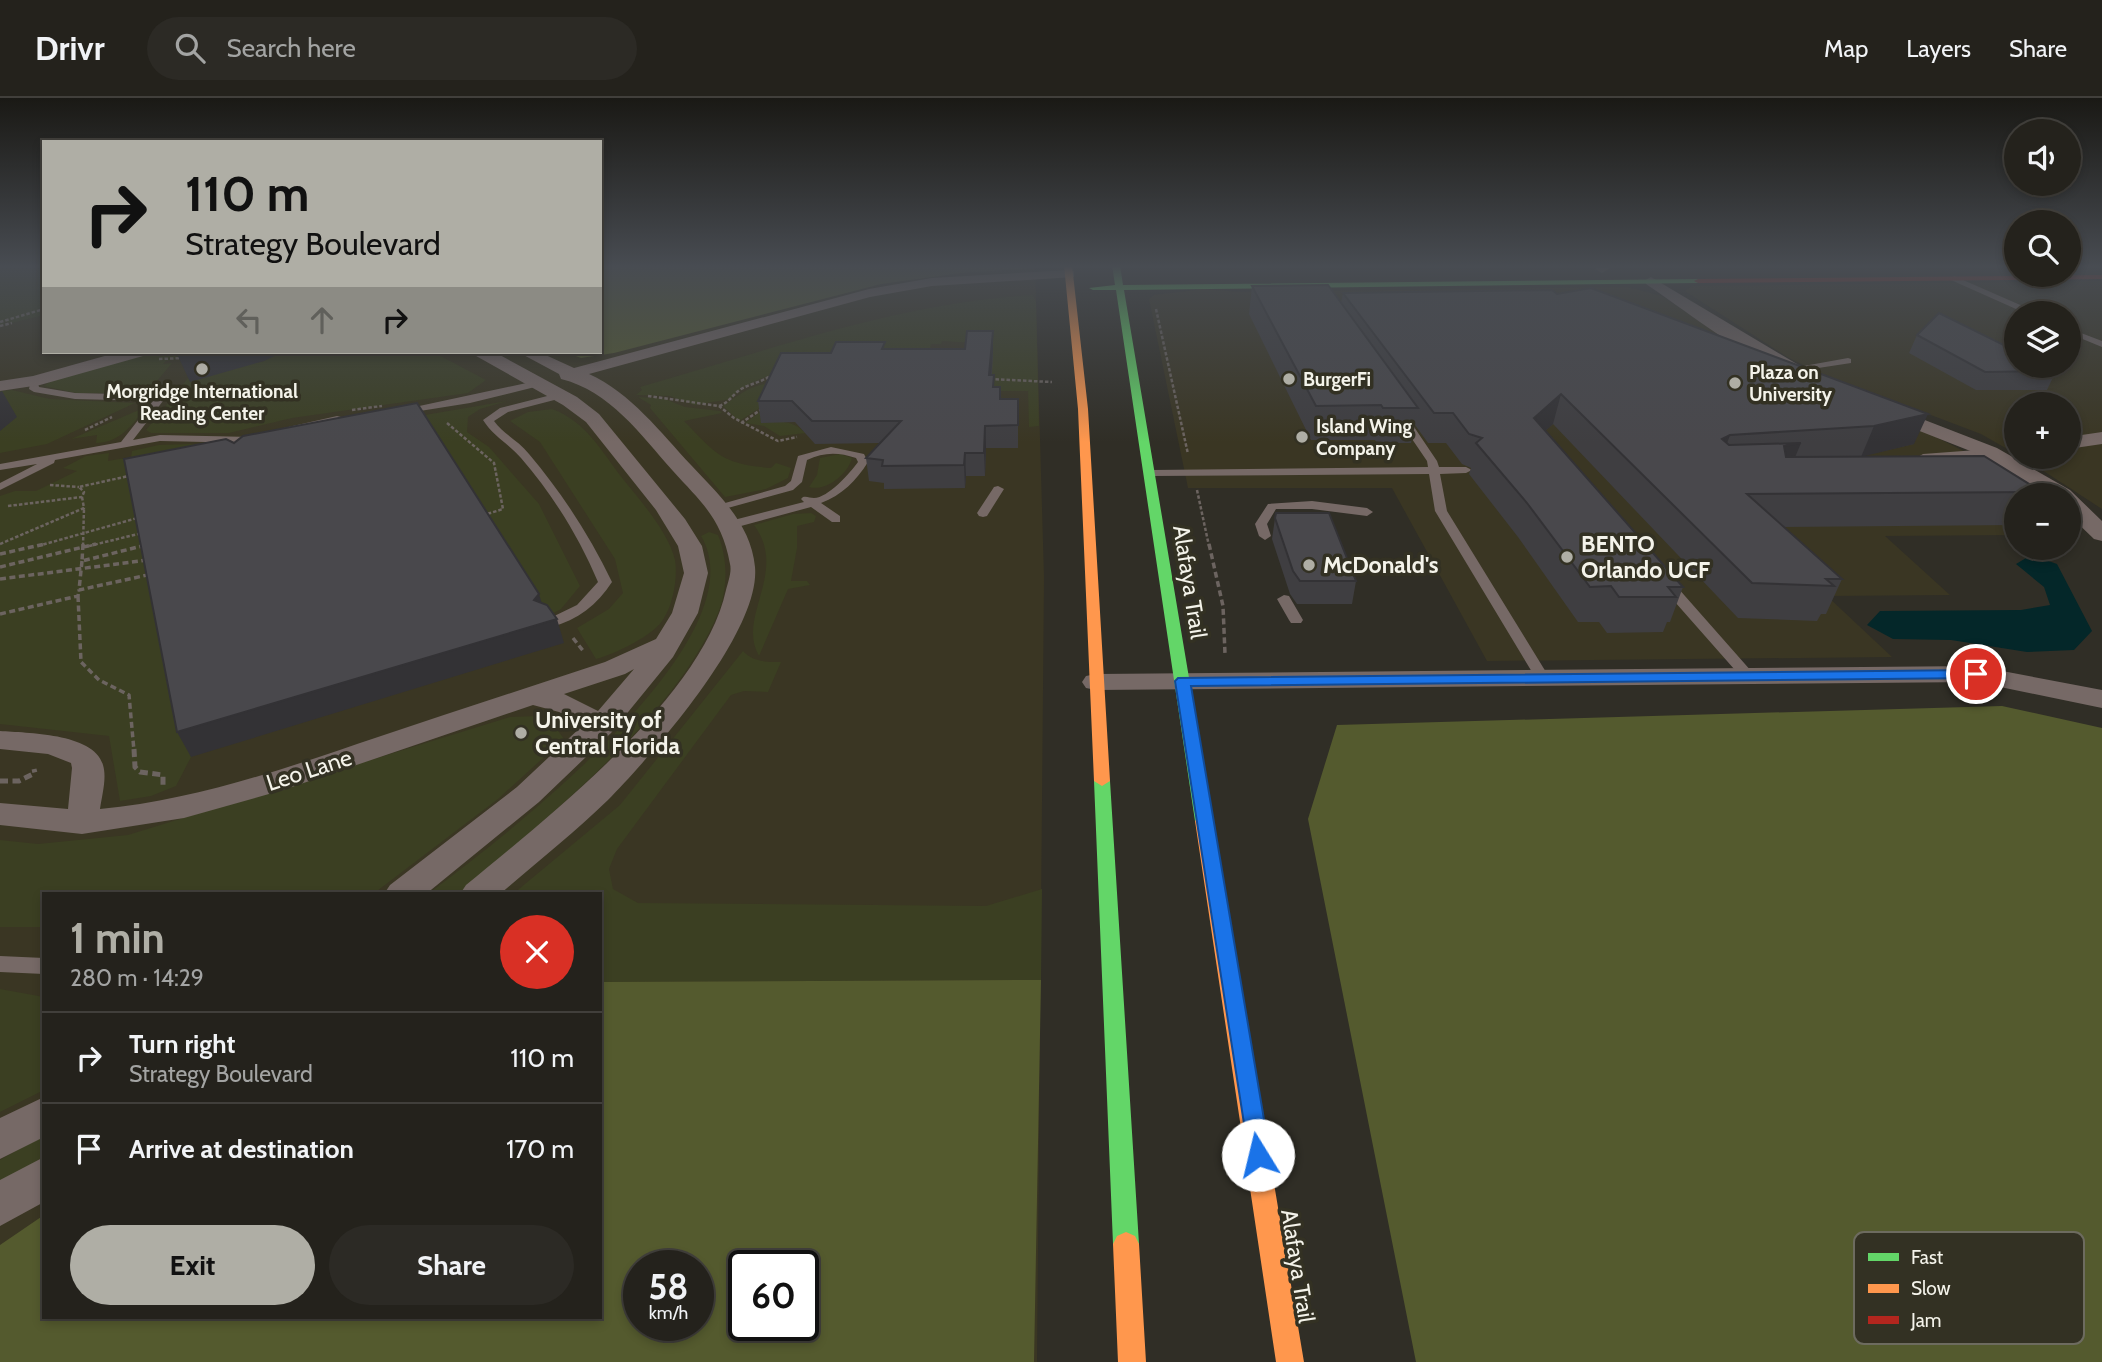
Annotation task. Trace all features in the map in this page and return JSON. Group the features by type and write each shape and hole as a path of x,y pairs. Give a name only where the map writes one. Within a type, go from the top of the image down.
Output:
{"main road":[{"path":"1072,324 1083,409 1132,1362"},
{"name":"Alafaya Trail","path":"1126,324 1290,1362"}],"street":[{"path":"559,396 596,380 772,324"},
{"path":"1716,324 1817,381"},
{"path":"0,377 121,354"},
{"path":"0,386 34,381 123,354"},
{"path":"405,892 493,824 601,727 641,680 666,644 689,604 696,571 684,533 599,426 577,404 481,354"},
{"path":"480,892 597,792 666,715 715,653 734,612 743,567 723,516 633,414 596,380 531,354"},
{"path":"536,384 596,380"},
{"path":"1866,404 1990,452 2042,483"},
{"path":"2081,441 2102,438"},
{"path":"1990,452 2004,450"},
{"path":"2081,514 2102,534"},
{"name":"Leo Lane","path":"0,814 82,823 162,812 241,793 615,668 666,644"},
{"path":"1096,682 1976,674 2102,699"},
{"path":"531,696 559,700 583,712 601,727"},
{"path":"0,740 65,748 81,753 88,764 82,823"},
{"path":"0,1140 42,1116"},
{"path":"0,1205 42,1178"}],"lane":[{"path":"2081,335 2102,344"},
{"path":"2087,338 2102,335"},
{"path":"1792,369 1848,361"},
{"path":"34,381 34,389 54,394 155,397 158,401 126,442"},
{"path":"384,410 470,400 536,384"},
{"path":"551,624 579,612 596,598 605,582 594,555 522,451 493,429 488,420 505,410 559,396"},
{"path":"1393,403 1432,461 1441,511 1542,677"},
{"path":"0,467 126,442 204,437 252,440 346,414"},
{"path":"242,452 252,440"},
{"path":"830,449 845,450 860,456 863,462 855,476 830,494 812,502 723,516 789,488 796,482 802,458 810,454 830,449"},
{"path":"1908,458 1990,452"},
{"path":"0,487 38,470 55,457"},
{"path":"1151,473 1466,470"},
{"path":"789,488 836,519"},
{"path":"983,513 998,489"},
{"path":"1263,530 1309,514 1367,512"},
{"path":"1659,575 1747,675"},
{"path":"1283,599 1296,620"},
{"path":"0,964 42,966"}],"path":[{"path":"1159,324 1223,606 1225,654"},
{"path":"132,354 171,360 192,356"},
{"path":"765,382 781,371"},
{"path":"986,379 1052,382"},
{"path":"637,396 665,397 688,406 719,406 732,401 747,386 774,381"},
{"path":"719,406 740,424 757,425 778,441 805,436"},
{"path":"740,424 749,415 771,407"},
{"path":"346,414 384,410"},
{"path":"81,432 117,415"},
{"path":"445,421 494,463 503,509 483,516"},
{"path":"139,473 79,488 84,492 82,569 78,596 81,662 99,680 129,695 135,767 140,772 163,775 162,812"},
{"path":"0,507 82,497"},
{"path":"0,544 84,508"},
{"path":"0,554 30,549 84,531 142,517"},
{"path":"0,567 145,533"},
{"path":"82,561 148,545"},
{"path":"0,579 82,569 100,570 151,559"},
{"path":"79,590 153,573"},
{"path":"0,614 78,596"},
{"path":"0,781 13,783 25,780 35,773 34,767 26,767"}],"shaded area":[{"name":"University of Central Florida","path":"0,324 42,324 42,354 602,354 602,324 1037,324 1044,577 1037,1362 0,1362"},
{"path":"1154,324 1704,324 1741,349 1928,433 2005,472 2010,483 2004,483 2004,535 1885,536 1950,595 1827,596 1892,657 1487,661 1392,488 1188,488"},
{"path":"1736,324 2004,324 2004,378 2081,378 2081,324 2102,324 2102,509 2081,495 2081,483 2062,483 2040,469 2081,469 2081,392 2004,392 2004,447 1981,434 1820,373 1789,358"}],"green space":[{"path":"602,324 726,324 614,353 581,358 570,354 602,354"},
{"path":"860,324 1037,324 1039,426 1029,427 1028,391 995,391 976,396 992,358 993,341 942,341 941,344 931,344 929,353 793,369 745,386 731,399 694,405 670,396 636,395 642,390 640,387"},
{"path":"142,354 199,354 166,361 163,364 172,363 147,393 76,393 44,386 53,379"},
{"path":"276,354 437,354 486,380 468,393 292,418 229,433 151,433 146,430 188,378 264,361"},
{"path":"773,383 760,408 739,421 723,406 752,388"},
{"path":"12,390 50,399 135,403 47,444 0,453 0,391"},
{"path":"638,397 665,399 685,407 720,411 722,413 684,421 722,456 741,464 771,468 776,463 791,468 788,478 766,489 725,497 650,408 651,405"},
{"path":"507,401 480,409 468,417 467,432 489,447 539,504 580,586 561,609 546,617 319,433"},
{"path":"146,407 131,426 112,440 96,443 97,435 71,439"},
{"path":"552,409 575,421 592,438 653,517 667,539 675,560 672,598 659,624 634,643 596,659 577,628 609,609 623,593 615,559 540,442 510,421 528,412"},
{"path":"763,410 761,422 784,422 795,425 804,432 814,432 780,436 764,426 745,423"},
{"path":"159,445 218,447 134,480 191,757 176,786 151,796 120,801 109,736 0,724 0,496 15,491 36,491 77,471 63,468 86,456 109,453 108,461 131,457 132,451"},
{"path":"840,454 852,458 841,476 822,487 809,487 817,475 820,458"},
{"path":"811,513 816,516 814,522 797,526 797,548 791,581 807,581 810,585 788,589 759,656 753,626 765,577 766,560 763,543 754,525 793,514"},
{"path":"709,532 718,535 724,554 724,594 718,613 701,646 680,679 655,711 597,772 475,882 459,892 431,892 510,830 562,784 615,734 661,681 695,628 710,579 701,536"},
{"path":"743,651 756,659 781,662 768,692 744,691 731,695 617,849 609,869 613,889 638,903 986,906 1042,889 1041,980 602,982 602,892 515,892 620,805"},
{"path":"2002,706 2102,728 2102,1362 1416,1362 1308,819 1337,725"},
{"path":"539,716 551,721 564,739 498,799 376,892 42,892 42,927 0,927 0,840 38,844 128,835 510,717"},
{"path":"1041,980 1034,1362 0,1362 0,1245 42,1216 42,1319 602,1319 602,982"},
{"path":"0,989 42,997 42,1091 0,1112"},
{"path":"42,1136 42,1158 0,1182 0,1160"}],"water":[{"path":"2023,560 2045,560 2057,564 2092,631 2074,650 2027,652 1951,640 1893,639 1867,625 1880,611 2021,610 2050,605 2044,587 2016,564"}],"building":[{"path":"1272,324 1357,324 1418,408 1383,408 1381,405 1316,406"},
{"path":"1366,324 1687,324 1928,414 1874,426 1730,435 1722,439 1729,445 1801,443 1784,446 1786,457 1984,456 2028,483 2004,483 2004,492 1747,494 1842,579 1826,579 1834,586 1752,583 1561,394 1534,418 1683,587 1668,587 1676,597 1619,597 1611,586 1590,587 1527,503 1476,443 1482,438 1469,434 1453,413 1434,413"},
{"path":"1928,324 1961,324 2004,345 2004,372 1985,372 1917,335"},
{"path":"967,331 993,331 989,375 994,375 993,387 1000,387 1000,399 1018,399 1018,425 985,426 984,453 965,453 964,465 882,466 883,460 866,458 901,421 812,421 792,401 758,401 781,353 831,353 836,342 885,342 882,349 965,349"},
{"path":"417,403 539,594 534,600 547,605 557,619 177,732 124,459 226,439 234,443 243,436"},
{"path":"1276,513 1329,513 1356,581 1300,581 1293,571 1275,518"}],"traffic: fast":[{"path":"1125,324 1204,821"},
{"path":"1102,781 1126,1244"}],"traffic: slow":[{"path":"1074,324 1083,409 1102,781"},
{"path":"1204,821 1290,1362"},
{"path":"1126,1244 1132,1362"}],"place":[{"name":"Morgridge International Reading Center","path":"202,369"},
{"name":"BurgerFi","path":"1289,379"},
{"name":"Plaza on University","path":"1735,383"},
{"name":"Island Wing Company","path":"1302,437"},
{"name":"BENTO Orlando UCF","path":"1567,557"},
{"name":"McDonald's","path":"1309,565"},
{"name":"University of Central Florida","path":"521,733"}],"route":[{"path":"1258,1155 1183,681 1976,674"}]}
